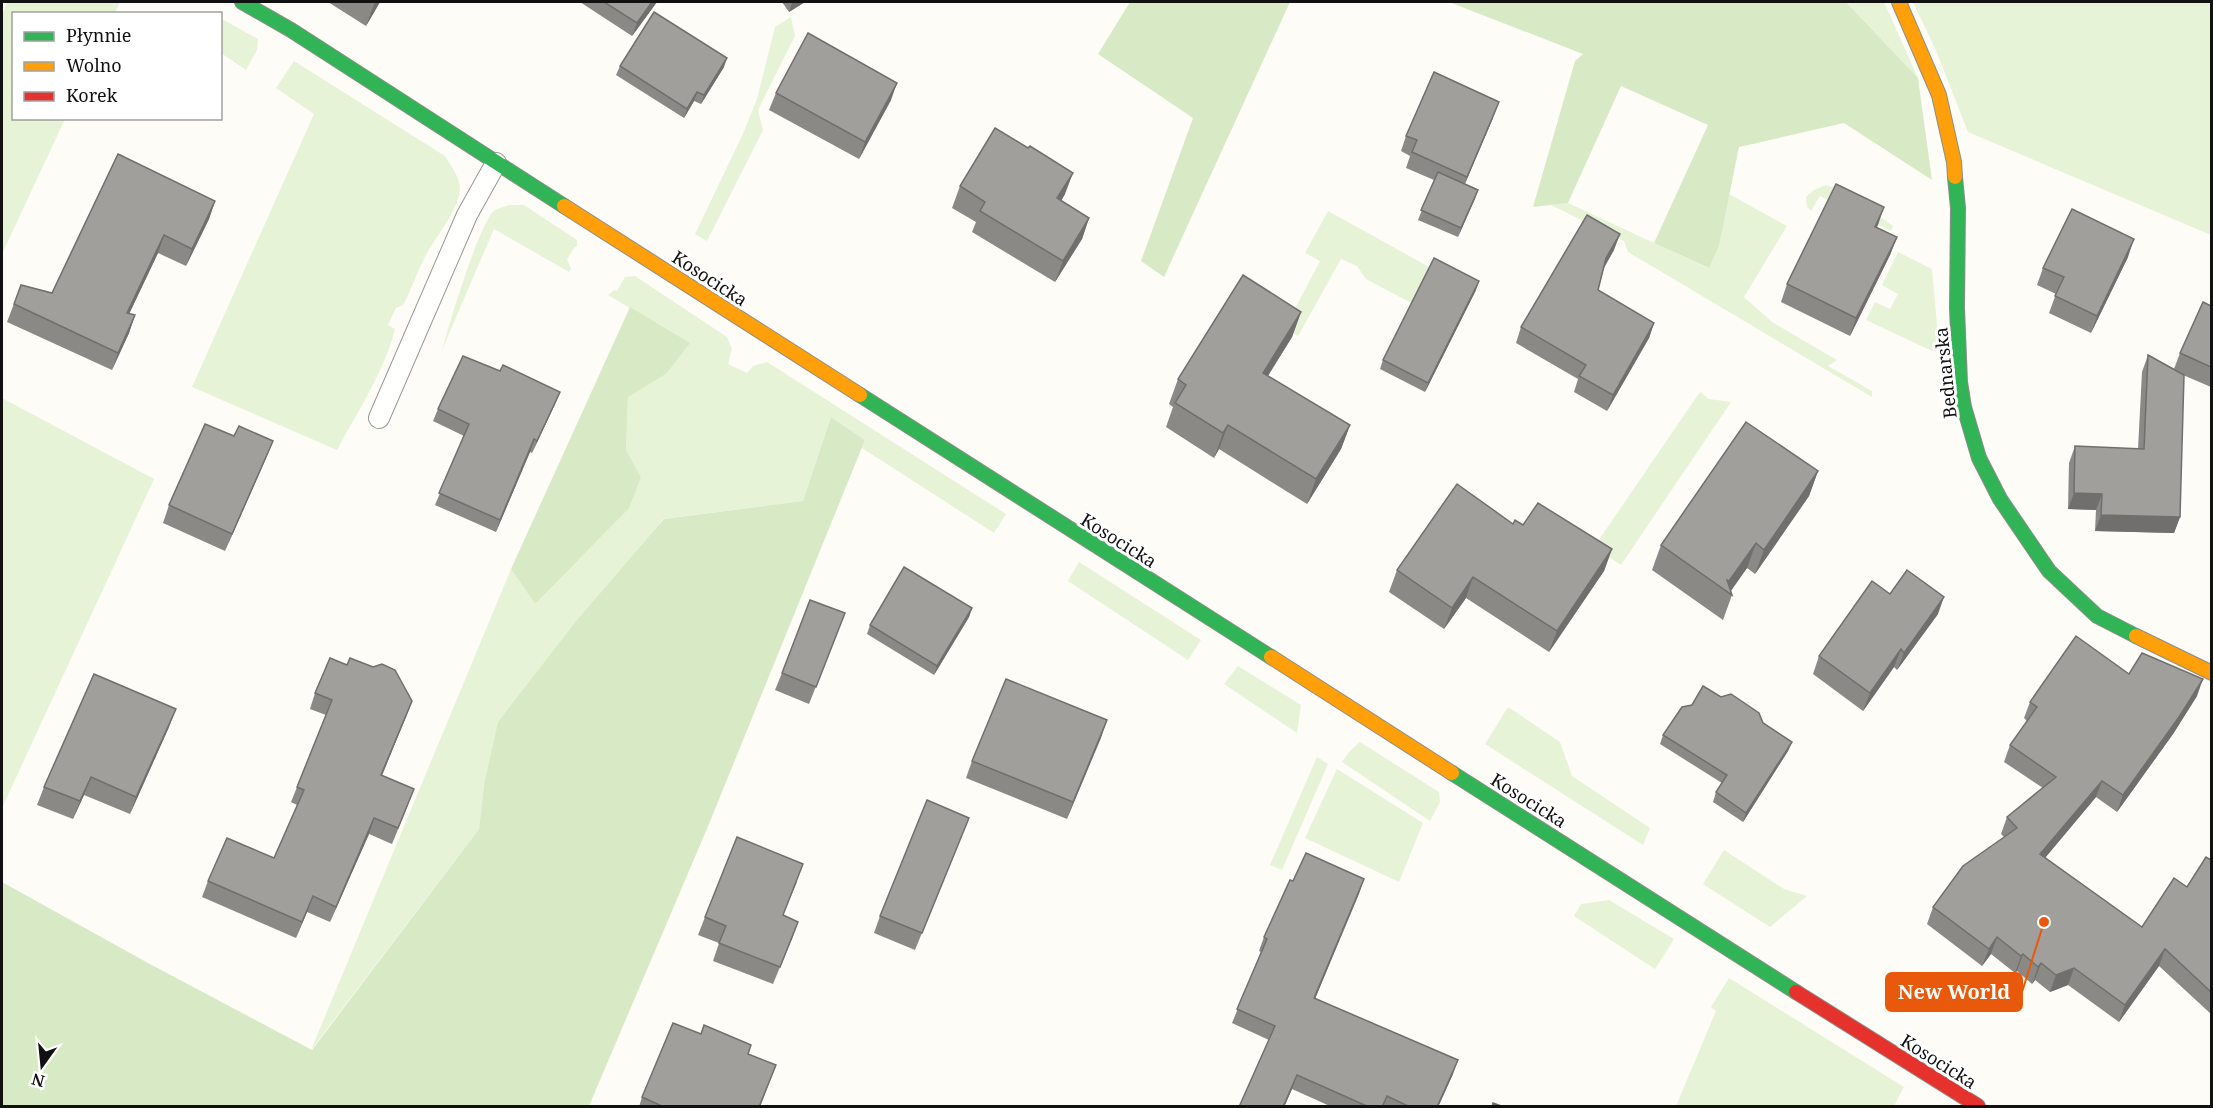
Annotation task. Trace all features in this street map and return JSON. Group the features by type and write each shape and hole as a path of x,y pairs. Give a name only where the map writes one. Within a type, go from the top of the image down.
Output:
{"street":[{"name":"Kosocicka","path":"242,2 291,30 1978,1107"},
{"name":"Bednarska","path":"1899,2 1939,95 1954,162 1959,208 1957,308 1960,382 1964,407 1979,458 2000,500 2049,571 2078,600 2097,616 2117,627 2211,673"}],"lane":[{"path":"379,418 467,215 496,163"}],"green space":[{"path":"7,2 120,2 115,12 12,12 12,120 65,120 2,254 2,15"},
{"path":"1130,2 1290,2 1164,277 1141,261 1193,118 1098,54"},
{"path":"1449,2 1846,2 1918,78 1932,180 1844,123 1739,147 1719,246 1709,268 1654,243 1708,125 1621,86 1568,203 1533,207 1575,61 1583,54"},
{"path":"1846,2 1884,2 1918,78"},
{"path":"1913,2 2211,2 2211,235 1968,132 1937,53"},
{"path":"791,17 795,36 758,110 763,130 707,241 695,234 742,136 757,99 775,27"},
{"path":"222,19 258,39 257,50 246,70 222,54"},
{"path":"294,61 445,156 460,185 456,206 426,255 403,305 396,308 388,325 395,329 385,360 337,450 192,387 314,114 276,88"},
{"path":"1826,185 1844,191 1893,226 1891,231 1820,196 1811,211 1807,207 1806,197 1814,190"},
{"path":"1729,194 1787,226 1744,297 1772,322 1837,360 1828,366 1872,391 1872,397 1628,252 1624,241 1551,205 1568,203 1708,268 1719,246"},
{"path":"509,205 524,205 577,240 577,247 567,259 571,269 569,272 494,229 442,350 481,233 495,210"},
{"path":"1328,211 1431,268 1413,304 1366,279 1357,266 1341,259 1298,336 1285,328 1320,261 1305,253"},
{"path":"1898,252 1932,269 1939,347 1932,351 1866,320 1875,302 1890,309 1898,294 1882,285"},
{"path":"635,276 727,337 732,349 728,364 747,373 753,366 767,362 1006,514 994,533 862,448 865,440 831,417 803,501 663,519 484,785 479,829 311,1050 511,569 535,604 641,477 626,450 628,396 666,374 689,343 608,295 614,290 617,291 625,277"},
{"path":"630,307 690,343 666,374 628,397 626,450 641,477 629,508 535,604 511,569"},
{"path":"1700,392 1709,399 1731,402 1621,565 1594,547"},
{"path":"2,398 154,479 2,808"},
{"path":"831,417 865,440 709,824 589,1106 2,1106 2,882 312,1050 479,829 484,785 498,722 577,620 664,519 803,501"},
{"path":"1079,562 1201,640 1188,660 1068,581"},
{"path":"1238,666 1301,705 1297,733 1224,684"},
{"path":"1508,707 1560,742 1572,776 1650,828 1643,845 1485,744"},
{"path":"1360,742 1439,792 1440,802 1430,821 1342,762"},
{"path":"1317,757 1328,764 1282,870 1270,865"},
{"path":"1337,769 1423,823 1399,882 1305,838"},
{"path":"1724,850 1784,889 1807,896 1770,927 1703,884"},
{"path":"1609,900 1674,939 1655,969 1574,916 1581,904"},
{"path":"1729,978 1904,1087 1894,1106 1676,1106 1716,1011 1711,1007"}],"building":[{"path":"604,2 652,2 637,23"},
{"path":"654,12 727,58 704,95 697,92 687,109 620,66"},
{"path":"808,33 897,83 865,142 776,93"},
{"path":"1434,72 1499,102 1467,177 1412,152 1417,140 1406,136"},
{"path":"995,128 1028,148 1030,146 1073,173 1057,198 1089,218 1063,261 980,211 985,202 960,186"},
{"path":"118,154 215,201 192,249 164,235 127,313 135,315 118,353 14,304 21,285 52,293"},
{"path":"1438,172 1478,190 1461,228 1421,210"},
{"path":"1836,184 1884,207 1875,227 1897,237 1856,318 1787,284"},
{"path":"2072,209 2134,239 2097,316 2055,296 2064,277 2043,268"},
{"path":"1587,215 1620,234 1606,258 1598,290 1654,323 1613,395 1579,376 1586,365 1521,327"},
{"path":"1434,258 1479,281 1428,383 1383,360"},
{"path":"1243,275 1301,312 1263,373 1350,425 1316,479 1228,425 1223,433 1175,403 1186,385 1178,379"},
{"path":"2203,302 2211,306 2211,367 2180,353"},
{"path":"2148,355 2184,375 2180,517 2101,515 2102,494 2074,493 2075,446 2144,449"},
{"path":"463,356 500,371 503,365 560,392 537,441 534,439 500,520 439,493 469,424 438,409"},
{"path":"1746,422 1818,471 1764,550 1756,543 1729,581 1727,580 1732,595 1661,545"},
{"path":"205,424 234,436 239,426 273,441 232,534 169,505"},
{"path":"1457,484 1513,524 1515,520 1523,525 1538,503 1612,549 1557,631 1473,577 1452,608 1397,570"},
{"path":"904,567 972,608 937,666 870,625"},
{"path":"1907,570 1944,597 1904,653 1901,649 1870,693 1819,656 1872,581 1890,594"},
{"path":"810,600 845,613 816,687 782,673"},
{"path":"2076,636 2129,674 2142,653 2203,679 2179,717 2123,795 2102,781 2040,854 2142,927 2174,878 2187,887 2206,857 2211,860 2211,992 2165,949 2125,1005 2074,968 2056,975 2041,963 2038,967 1997,937 1989,949 1933,907 1963,866 2017,828 2007,817 2056,777 2010,745 2037,707 2030,702"},
{"path":"330,658 347,665 350,658 373,667 382,664 395,670 412,701 381,775 414,789 398,828 374,818 336,907 313,896 302,922 208,881 227,838 274,858 304,790 297,787 332,700 315,693"},
{"path":"94,674 176,709 136,797 91,777 80,801 44,787"},
{"path":"1006,679 1107,720 1073,802 972,761"},
{"path":"1703,686 1721,697 1731,694 1759,713 1763,723 1792,742 1746,813 1716,792 1727,775 1663,735 1682,707 1692,705"},
{"path":"927,800 969,818 922,933 880,916"},
{"path":"737,837 803,864 783,915 798,922 780,967 719,943 726,926 705,917"},
{"path":"1306,853 1364,879 1314,998 1458,1060 1437,1107 1410,1107 1387,1096 1382,1107 1369,1107 1297,1075 1283,1107 1239,1107 1275,1026 1237,1009 1267,939 1264,937 1290,880 1293,881"},
{"path":"673,1023 701,1034 704,1025 751,1045 748,1054 776,1065 759,1107 664,1107 642,1097"},
{"path":"1493,1103 1504,1107 1492,1107"}],"traffic: fast":[{"path":"242,2 291,30 564,206"},
{"path":"1955,177 1958,208 1957,308 1960,382 1964,407 1979,458 2000,499 2049,571 2097,616 2136,636"},
{"path":"860,395 1271,657"},
{"path":"1452,773 1796,992"}],"traffic: slow":[{"path":"1899,2 1939,95 1954,162 1955,177"},
{"path":"564,206 860,395"},
{"path":"2136,636 2212,673"},
{"path":"1271,657 1452,773"}],"traffic: jam":[{"path":"1796,992 1978,1106"}],"place":[{"name":"New World","path":"2044,922"}]}
